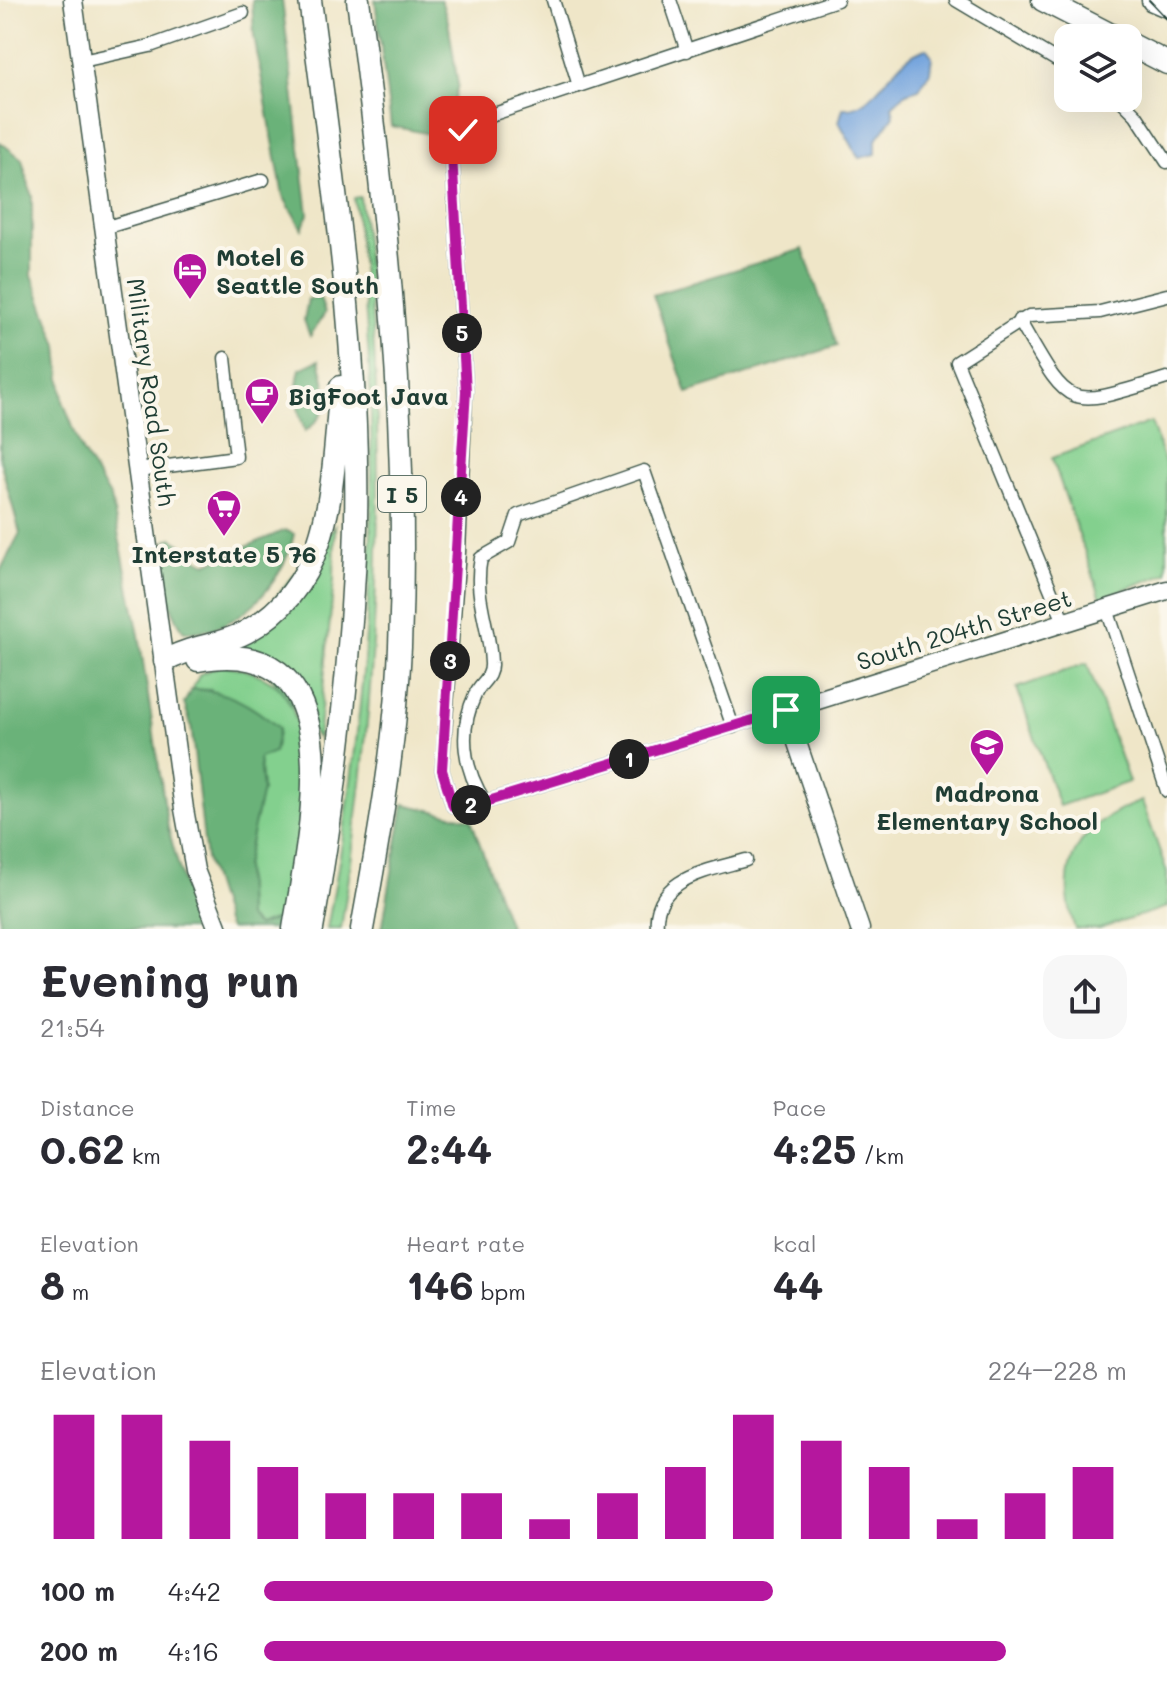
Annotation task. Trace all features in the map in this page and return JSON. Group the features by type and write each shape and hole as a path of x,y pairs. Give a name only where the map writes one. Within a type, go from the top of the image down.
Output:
{"highway":[{"name":"I 5","path":"310,0 347,326 355,444 355,554 335,790 312,929"},
{"name":"I 5","path":"358,0 397,326 402,540 400,649 389,763 362,929"},
{"path":"1043,0 1090,24"},
{"path":"1153,0 1167,6"},
{"path":"1142,50 1167,63"},
{"path":"165,661 180,652 230,639 258,625 283,604 305,576 319,547 328,510 347,326"},
{"path":"165,661 185,663 235,656 253,660 283,678 302,704 313,742 315,775 294,929"}],"main road":[{"name":"Military Road South","path":"73,0 188,835 195,870 218,929"},
{"name":"South 204th Street","path":"786,710 1167,590"},
{"path":"786,710 860,929"}],"street":[{"path":"553,0 579,86 837,0"},
{"path":"670,0 687,51"},
{"path":"956,0 1054,59"},
{"path":"82,61 150,46 243,13"},
{"name":"South 204th Street","path":"579,86 473,121 463,130 452,155 466,391 442,770 453,806 485,802 786,710"},
{"path":"1133,112 1167,162"},
{"path":"104,228 263,180"},
{"path":"1064,622 957,362 1019,320 1053,312 1100,312 1167,295"},
{"path":"1019,320 1057,385 1074,396 1098,397 1167,378"},
{"path":"138,470 236,457 225,358"},
{"path":"485,802 470,774 464,748 475,693 487,681 492,667 478,593 481,558 509,542 518,515 644,471 733,727"},
{"path":"1107,609 1167,791"},
{"path":"657,929 658,906 675,884 746,860"}],"green space":[{"path":"252,0 282,0 308,214 302,229 283,196 254,36"},
{"path":"375,0 441,0 448,21 458,85 444,137 391,126"},
{"path":"0,142 22,159 32,197 32,275 58,346 63,401 82,451 111,498 139,635 168,828 196,929 0,929 0,571 20,533 0,460"},
{"path":"360,197 376,380 377,564 365,747 354,838 341,929 327,929 355,748 370,565 370,381 354,198"},
{"path":"803,249 837,346 687,393 653,295"},
{"path":"320,298 325,313 310,336 304,320 308,299"},
{"path":"319,360 326,400 321,416 305,431 297,401 298,377 300,369"},
{"path":"1151,422 1167,469 1167,573 1101,598 1052,458"},
{"path":"335,526 334,580 318,739 251,649 226,645 241,639"},
{"path":"285,530 294,534 288,553 269,588 255,603 222,625 184,632 172,610 166,588 166,541 172,538 182,544 184,552 206,564"},
{"path":"1087,663 1129,782 1059,806 1017,688"},
{"path":"222,665 259,675 278,687 292,708 300,734 302,797 286,916 257,926 247,917 245,866 262,790 259,758 211,690 192,689 200,674"},
{"path":"192,689 228,696 260,713 279,728 274,752 259,758 262,790 245,866 247,917 257,926 286,916 283,929 229,929 225,920 206,859 191,725 184,703"},
{"path":"1142,801 1167,872 1167,907 1099,929 1075,929 1068,884 1070,866 1077,849 1087,834 1102,821"},
{"path":"404,804 471,819 510,929 382,929"}],"water":[{"path":"926,48 932,56 930,72 919,89 906,93 892,106 894,116 876,140 876,154 859,158 839,122 843,108 855,107 865,101 903,62"}],"tram line":[{"path":"1149,0 1167,19"}],"place":[{"name":"Motel 6 Seattle South","path":"190,301"},
{"name":"BigFoot Java","path":"262,426"},
{"name":"Interstate 5 76","path":"224,538"},
{"name":"Madrona Elementary School","path":"987,777"}],"route":[{"path":"463,130 452,155 466,391 459,552 442,770 449,801 453,806 485,802 786,710"}]}
